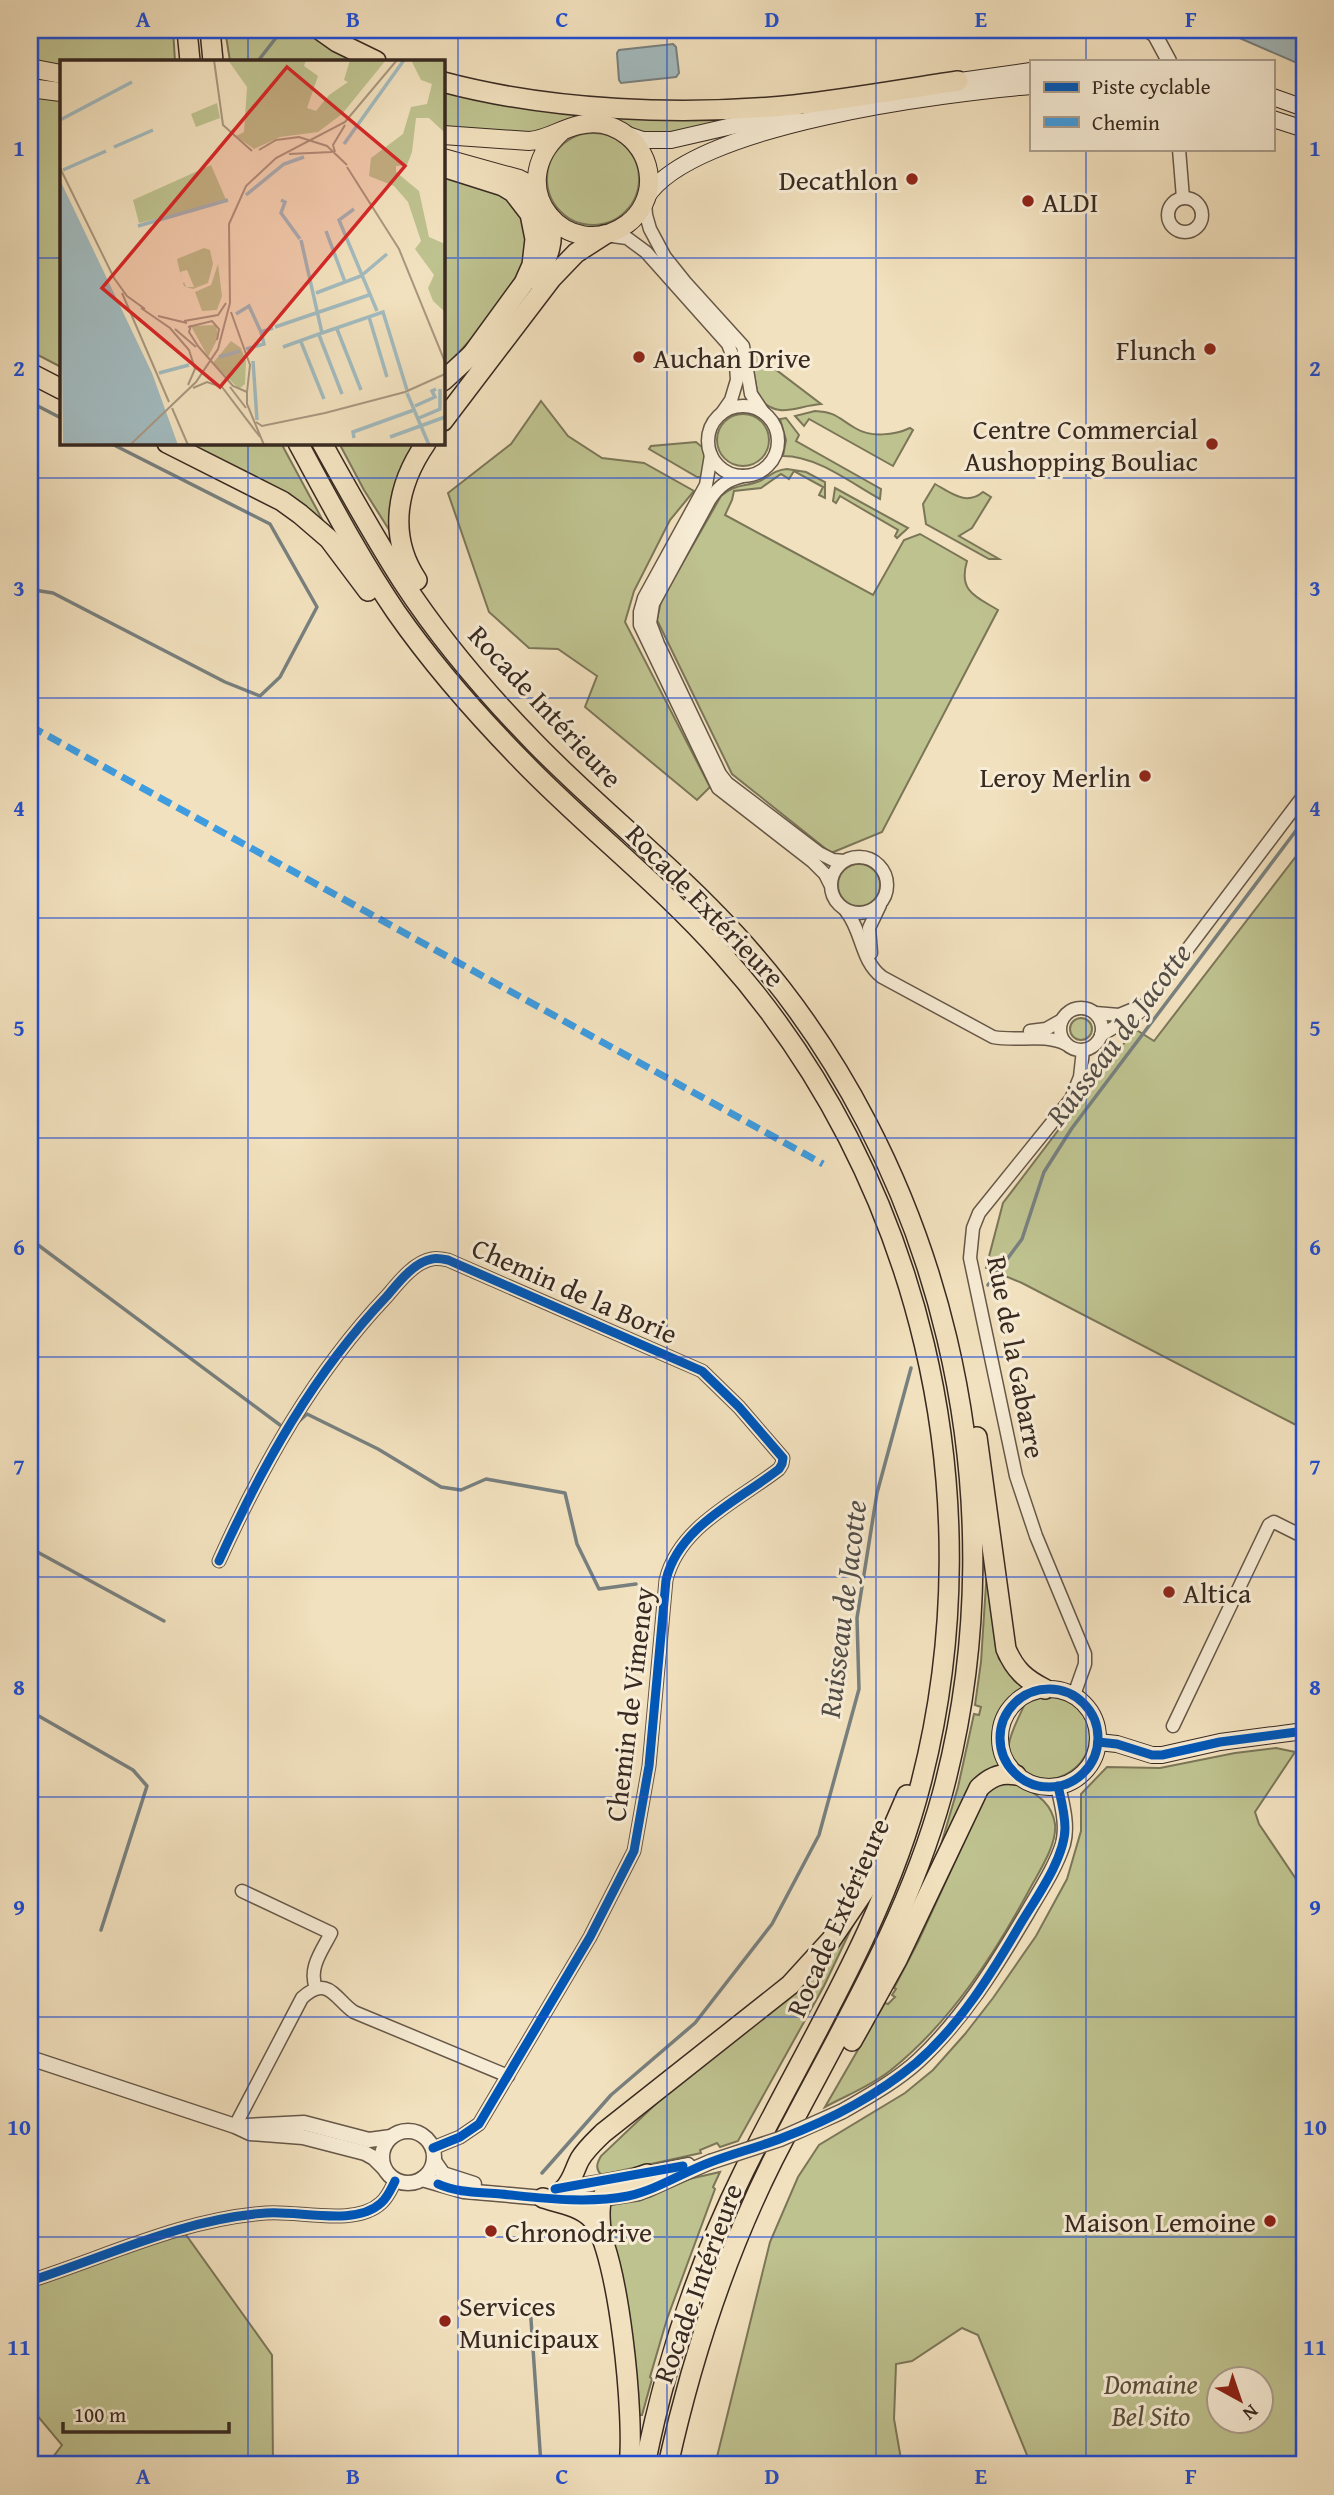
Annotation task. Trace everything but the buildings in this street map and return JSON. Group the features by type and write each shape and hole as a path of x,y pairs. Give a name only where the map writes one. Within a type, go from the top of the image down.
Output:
{"highway":[{"path":"187,30 190,60"},
{"path":"210,30 213,60"},
{"path":"320,30 337,42 374,60"},
{"path":"444,82 476,91 545,102 660,109 714,109 795,104 958,81"},
{"path":"444,167 503,186 513,192 530,214 536,239 533,265 524,283 470,357"},
{"path":"444,380 501,325 541,270 552,242 548,215"},
{"path":"444,420 551,279 576,253 604,235"},
{"path":"30,360 60,375"},
{"path":"30,373 60,388"},
{"path":"169,444 282,501 329,539 388,623 471,706"},
{"name":"Rocade Extérieure","path":"299,444 344,530 399,616 471,706 575,814 650,880 738,972 770,1011 803,1059 846,1130 878,1198 915,1304 940,1419 947,1479 951,1562 949,1613 939,1703 908,1832 861,1945 739,2180 699,2276 678,2339 645,2465"},
{"name":"Rocade Intérieure","path":"323,444 404,584 490,693 582,790 667,865 727,926 786,995 822,1048 867,1123 899,1192 932,1283 962,1411 973,1564 966,1671 951,1754 928,1842 882,1954 771,2164 730,2259 701,2343 668,2465"},
{"path":"425,444 412,465 403,489 398,520 402,551 407,564 490,693"},
{"path":"932,1283 954,1340 973,1409 1006,1649 1019,1673 1045,1689"},
{"path":"817,2080 838,2065 898,1960 979,1788 996,1776 1007,1773 1016,1775"},
{"path":"564,2189 570,2183 584,2154 603,2133 790,1985 831,1940 867,1887 895,1827 905,1797 922,1779"},
{"path":"629,2465 631,2422 626,2368 598,2207 600,2199 609,2188 647,2174"},
{"path":"543,2198 581,2210 591,2218 601,2234"}],"main road":[{"path":"30,68 60,74"},
{"path":"444,135 543,140 578,125 596,123 643,140 671,140 798,111 958,81 1030,71"},
{"path":"444,159 519,179 529,184 548,215 559,226 573,233 604,235 630,222 657,183 718,147 840,114 964,93 1030,86"},
{"path":"30,88 60,92"},
{"path":"1274,97 1304,108"},
{"path":"1274,119 1304,129"},
{"path":"538,197 536,178 539,160 548,144 561,132"},
{"path":"628,135 640,148 647,164 649,181 646,199"},
{"path":"1045,1689 1060,1690 1073,1695 1093,1715 1098,1742 1094,1757 1085,1771 1058,1786 1029,1783 1016,1775 1006,1762 1000,1746 1000,1730 1006,1714 1016,1701 1030,1693 1045,1689"},
{"path":"1098,1742 1162,1755 1220,1742 1304,1731"}],"street":[{"path":"1148,30 1159,41 1168,60"},
{"path":"1169,150 1181,182"},
{"path":"1179,150 1183,198"},
{"path":"1181,182 1188,150"},
{"path":"646,199 646,215 650,229 669,263 743,346 751,394 777,431 776,451 765,468 754,474 728,480 710,499 659,592 651,613 650,623 658,644 727,783 819,853 833,860 844,861 862,857 879,865 884,871 887,886 869,928 869,944 873,958 887,972 997,1030 1008,1032 1046,1029 1079,1008 1112,1016 1125,1013 1147,1000"},
{"path":"604,235 627,238 657,264 727,344 736,365 737,380 731,400 714,421 709,433 711,455 706,485 644,598 639,612 640,625 718,788 825,874 834,900 855,921 868,962 882,977 993,1037 1009,1040 1047,1037 1074,1049 1083,1050 1094,1045 1101,1035 1134,1017 1304,795"},
{"path":"722,413 744,405 763,412"},
{"path":"711,455 724,470 743,475"},
{"path":"830,884 837,867 844,861"},
{"path":"846,911 864,913 880,905"},
{"path":"1095,1013 1101,1024 1101,1035"},
{"path":"1062,1020 1060,1033 1066,1044"},
{"name":"Rue de la Gabarre","path":"1073,1695 1085,1664 1085,1654 1050,1574 1016,1476 970,1258 973,1228 979,1213 1071,1099 1080,1077 1083,1050"},
{"name":"Chemin de la Borie","path":"219,1561 243,1508 287,1427 331,1363 361,1323 404,1278 432,1258 448,1260 702,1371 739,1407 783,1458"},
{"name":"Chemin de Vimeney","path":"433,2155 479,2124 590,1937 634,1851 649,1766 666,1580 672,1560 691,1534 779,1469 783,1458"},
{"path":"1173,1726 1269,1525 1274,1522 1304,1537"},
{"path":"422,2179 464,2191 543,2198 600,2199 639,2193 710,2162 780,2139 843,2111 892,2081 917,2061 954,2022 1003,1953 1046,1879 1063,1844 1065,1829 1058,1786"},
{"path":"242,1891 331,1933 313,1970 312,1979 316,1989"},
{"path":"235,2126 302,1998 316,1989 325,1988 336,1993 346,2007 354,2012 508,2076"},
{"path":"30,2058 250,2133 304,2123 369,2140 391,2137 406,2131 415,2132 422,2135 443,2175 466,2183 531,2190 564,2189 710,2162"},
{"path":"281,2129 365,2153 374,2158 395,2181 409,2184 429,2174 433,2155"},
{"path":"383,2168 382,2151 391,2137"},
{"path":"30,2281 205,2221 265,2213 341,2215 366,2212 384,2201 395,2181"}],"green space":[{"path":"30,30 173,30 175,60 60,60 60,66 30,60"},
{"path":"225,30 311,30 361,60 230,60"},
{"path":"444,88 754,114 662,136 636,131 612,117 596,114 577,116 537,135 444,127"},
{"path":"30,96 60,100 60,366 30,351"},
{"path":"593,133 611,136 626,146 636,161 639,179 636,197 626,212 611,222 593,225 575,222 560,212 550,197 547,179 550,161 560,146 575,136"},
{"path":"444,171 518,201 530,258 479,331 444,368"},
{"path":"750,350 821,404 788,410 766,405 758,398"},
{"path":"541,401 568,436 602,458 644,463 694,491 670,520 634,591 625,622 710,787 697,800 585,707 597,676 558,649 529,648 489,612 448,493 511,444"},
{"path":"815,411 832,414 868,433 883,434 910,428 913,430 893,466 809,419 804,426 795,416"},
{"path":"743,414 762,421 769,440 762,459 743,466 724,459 717,440 724,421"},
{"path":"786,418 799,435 796,441 881,489 880,499 821,465 783,456 786,440 780,419"},
{"path":"696,442 702,447 708,466 701,477 649,449 651,446"},
{"path":"181,444 282,444 329,532"},
{"path":"340,444 420,444 393,536"},
{"path":"787,469 806,472 825,482 825,498 819,495 823,487 794,471 789,479 781,474 761,488 734,491 725,515 873,595 904,540 920,534 967,561 965,579 970,592 998,610 882,832 831,853 732,774 657,620 661,601 721,496 730,489 760,481 775,472"},
{"path":"935,484 959,497 971,498 983,492 991,497 972,528 959,536 999,559 989,559 926,524 923,504"},
{"path":"835,488 908,528 897,538 895,536 898,530 840,496 836,503 833,501"},
{"path":"1304,846 1304,1417 1296,1425 1022,1283 986,1268 1003,1203 1135,1029 1154,1041"},
{"path":"859,864 874,870 880,885 874,900 859,906 844,900 838,885 844,870"},
{"path":"1081,1018 1089,1021 1092,1029 1089,1037 1081,1040 1073,1037 1070,1029 1073,1021"},
{"path":"987,1569 999,1659 1026,1685 1008,1701 997,1721 995,1743 1002,1766 938,1855 958,1787 974,1714 979,1715 981,1707 975,1705 981,1662"},
{"path":"1047,1696 1060,1698 1075,1706 1086,1720 1090,1736 1088,1750 1070,1772 1056,1778 1042,1779 1029,1774 1017,1763 1009,1747 1025,1703"},
{"name":"Domaine Bel Sito","path":"1276,1748 1295,1752 1255,1812 1259,1824 1304,1887 1304,2465 1031,2465 978,2335 962,2328 912,2361 896,2364 894,2419 902,2465 715,2465 770,2242 798,2177 819,2145 905,2093 933,2070 993,1998 1036,1936 1067,1879 1081,1831 1081,1794 1107,1767 1160,1768"},
{"path":"1012,1779 1044,1802 1053,1815 1055,1824 1054,1839 1048,1855 1019,1909 988,1960 934,2030 883,2076 825,2107 885,2003 888,2004 895,1997 892,1995 896,1989 894,1988 987,1792 990,1787"},
{"path":"860,1910 824,1986 738,2141 720,2147 717,2143 700,2150 701,2153 601,2175 597,2166 601,2156"},
{"path":"720,2172 667,2319 642,2415 638,2415 606,2206 650,2197 689,2179"},
{"path":"184,2232 272,2355 273,2465 47,2465 62,2445 30,2407 30,2286"}],"water":[{"path":"1221,30 1304,30 1304,66"},
{"path":"673,44 676,47 679,73 676,77 621,83 617,53 619,50"}],"waterway":[{"path":"259,60 282,30"},
{"path":"30,402 36,393"},
{"path":"30,402 60,417"},
{"path":"34,590 53,593 225,682 260,696 280,677 317,607 270,524 112,444"},
{"path":"30,588 34,590 30,596"},
{"name":"Ruisseau de Jacotte","path":"988,1285 1022,1239 1044,1172 1072,1128 1304,820"},
{"path":"30,1239 280,1425"},
{"name":"Ruisseau de Jacotte","path":"542,2173 611,2095 695,2023 772,1924 819,1835 859,1689 857,1618 877,1493 911,1368"},
{"path":"298,1422 307,1414 378,1449 441,1487 461,1490 486,1479 565,1493 577,1544 599,1589 636,1584"},
{"path":"30,1548 164,1621"},
{"path":"30,1711 133,1770 147,1786 101,1930"},
{"name":"Ruisseau de Jacotte","path":"530,2305 541,2465"}],"marked path":[{"path":"30,726 823,1164"}],"cycle path":[{"path":"219,1561 272,1455 313,1388 336,1356 401,1279 419,1264 432,1259 448,1260 702,1371 739,1407 783,1458 779,1469 712,1516 697,1530 683,1544 673,1561 666,1580 649,1766 634,1851 590,1937 479,2124 460,2137 433,2148"},
{"path":"1049,1689 1076,1697 1090,1711 1098,1738 1090,1765 1076,1779 1049,1787 1022,1779 1008,1765 1000,1738 1008,1711 1022,1697 1049,1689"},
{"path":"1098,1742 1162,1755 1220,1742 1304,1731"},
{"path":"438,2184 469,2192 548,2198 596,2200 628,2196 649,2190 711,2162 800,2131 835,2115 885,2086 916,2063 961,2015 987,1979 1042,1890 1064,1840 1064,1817 1058,1786"},
{"path":"555,2189 683,2166"},
{"path":"30,2281 146,2240 205,2223 266,2213 326,2216 357,2214 381,2203 395,2181"}],"place":[{"name":"Decathlon","path":"912,179"},
{"name":"ALDI","path":"1028,201"},
{"name":"Flunch","path":"1210,349"},
{"name":"Auchan Drive","path":"639,357"},
{"name":"Centre Commercial Aushopping Bouliac","path":"1212,444"},
{"name":"Leroy Merlin","path":"1145,776"},
{"name":"Altica","path":"1169,1592"},
{"name":"Maison Lemoine","path":"1270,2221"},
{"name":"Chronodrive","path":"491,2231"},
{"name":"Services Municipaux","path":"445,2321"}]}
